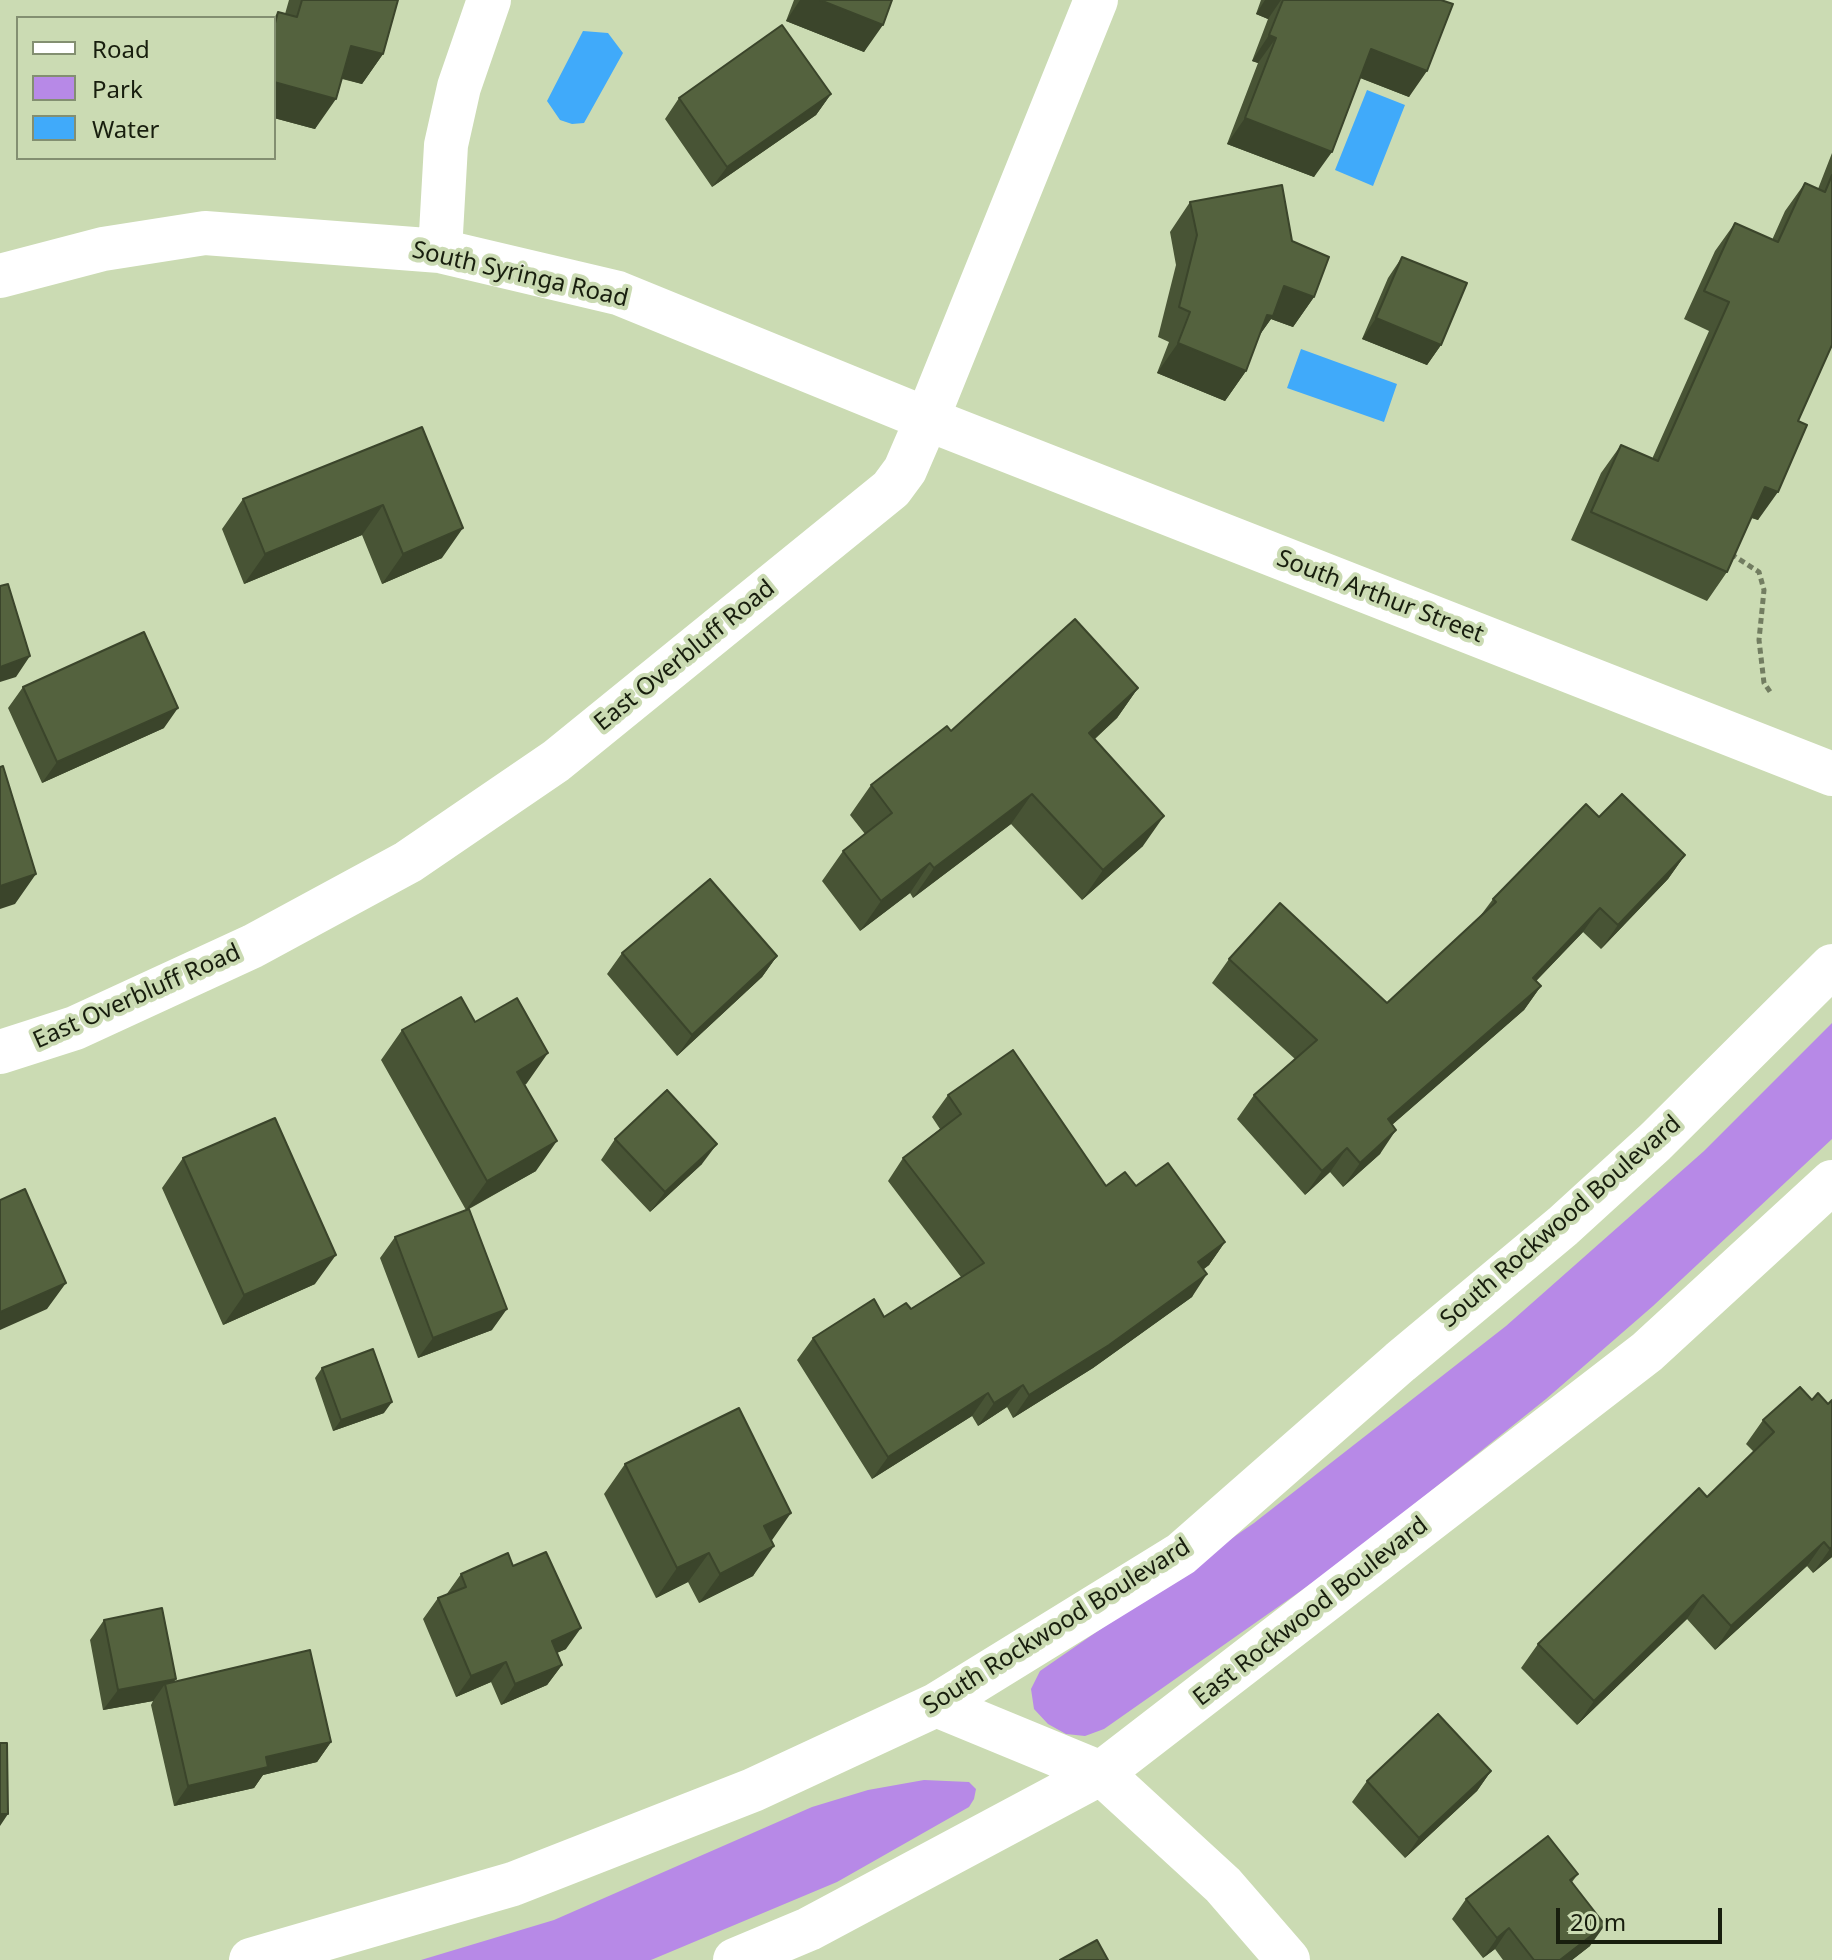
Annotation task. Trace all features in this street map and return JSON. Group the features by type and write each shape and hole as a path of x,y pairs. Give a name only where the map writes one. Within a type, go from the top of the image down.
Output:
{"street":[{"path":"440,251 446,145 459,87 489,0"},
{"name":"East Overbluff Road","path":"0,1052 75,1028 253,946 408,862 532,778 891,489 905,470 927,419 1096,0"},
{"name":"South Syringa Road","path":"0,276 103,249 205,233 440,251 618,293 927,419"},
{"name":"South Arthur Street","path":"927,419 1832,774"},
{"name":"South Rockwood Boulevard","path":"251,1960 513,1884 753,1790 936,1705 1181,1554 1400,1362 1563,1226 1665,1132 1832,966"},
{"name":"East Rockwood Boulevard","path":"735,1960 809,1929 1101,1773 1647,1352 1832,1182"},
{"path":"936,1705 1101,1773 1223,1885 1288,1960"}],"path":[{"path":"1729,553 1759,572 1762,581 1764,590 1759,640 1764,683 1779,705"}],"green space":[{"path":"1832,1023 1832,1139 1653,1306 1546,1399 1342,1562 1104,1729 1085,1736 1066,1734 1048,1724 1034,1709 1031,1689 1040,1671 1254,1523 1506,1326 1704,1151"},
{"path":"924,1780 969,1782 976,1789 974,1799 969,1807 837,1882 651,1960 421,1960 554,1920 812,1807 868,1790"}],"water":[{"path":"583,31 608,33 623,53 584,123 572,124 560,120 547,101"},
{"path":"1367,90 1405,105 1373,186 1335,170"},
{"path":"1301,349 1397,384 1384,422 1287,388"}],"building":[{"path":"302,0 398,0 383,54 351,46 336,99 276,83 278,12 297,17"},
{"path":"820,0 892,0 883,25"},
{"path":"1283,0 1441,0 1453,4 1427,71 1371,49 1332,152 1245,118 1276,38 1269,35"},
{"path":"782,25 831,94 727,167 679,98"},
{"path":"1832,175 1832,345 1798,421 1807,425 1778,492 1765,487 1727,572 1591,512 1621,445 1658,461 1729,302 1704,291 1735,223 1778,242 1805,183 1825,192"},
{"path":"1282,185 1292,241 1329,257 1314,297 1284,286 1273,316 1267,315 1246,371 1178,343 1190,312 1179,307 1197,235 1190,202"},
{"path":"1402,257 1467,283 1441,345 1376,318"},
{"path":"422,427 463,528 403,554 383,505 265,554 243,499"},
{"path":"8,584 30,656 0,667 0,586"},
{"path":"1075,619 1138,688 1089,733 1164,816 1103,870 1032,794 934,868 930,863 881,901 843,851 892,813 871,785 947,726 951,731"},
{"path":"144,632 178,708 57,762 23,687"},
{"path":"3,766 36,874 0,886 0,767"},
{"path":"1622,794 1685,855 1618,925 1600,908 1533,978 1541,986 1388,1119 1396,1130 1360,1163 1347,1148 1322,1171 1254,1095 1317,1040 1229,959 1280,903 1387,1003 1496,902 1493,899 1586,804 1599,817"},
{"path":"710,879 777,956 692,1035 622,953"},
{"path":"461,997 475,1022 517,998 548,1053 517,1072 557,1141 487,1181 402,1030"},
{"path":"1013,1050 1106,1186 1125,1172 1136,1186 1168,1163 1225,1242 1198,1262 1207,1274 1109,1345 1029,1395 1023,1385 994,1403 988,1393 888,1457 813,1338 874,1299 884,1317 906,1303 911,1309 984,1263 903,1158 961,1114 948,1095"},
{"path":"667,1090 717,1144 665,1192 615,1139"},
{"path":"275,1118 336,1255 244,1295 183,1158"},
{"path":"25,1189 66,1283 0,1312 0,1200"},
{"path":"469,1209 507,1309 433,1338 395,1237"},
{"path":"373,1349 392,1402 341,1420 322,1368"},
{"path":"1800,1387 1812,1400 1818,1393 1828,1404 1832,1400 1832,1547 1830,1549 1824,1542 1731,1626 1703,1595 1594,1701 1538,1644 1699,1488 1707,1497 1774,1432 1763,1420"},
{"path":"739,1408 791,1513 764,1526 774,1546 720,1574 709,1553 677,1568 625,1464"},
{"path":"546,1552 581,1628 552,1641 562,1665 515,1684 506,1662 471,1676 438,1598 466,1587 461,1574 508,1553 513,1566"},
{"path":"162,1608 176,1679 118,1690 104,1620"},
{"path":"310,1650 331,1742 266,1757 268,1767 188,1786 165,1684"},
{"path":"1438,1714 1491,1771 1419,1838 1367,1781"},
{"path":"0,1743 7,1743 8,1814 0,1814"},
{"path":"1548,1836 1578,1874 1570,1880 1605,1925 1560,1960 1534,1960 1509,1928 1497,1938 1466,1899"},
{"path":"1097,1940 1108,1960 1060,1960"}]}
